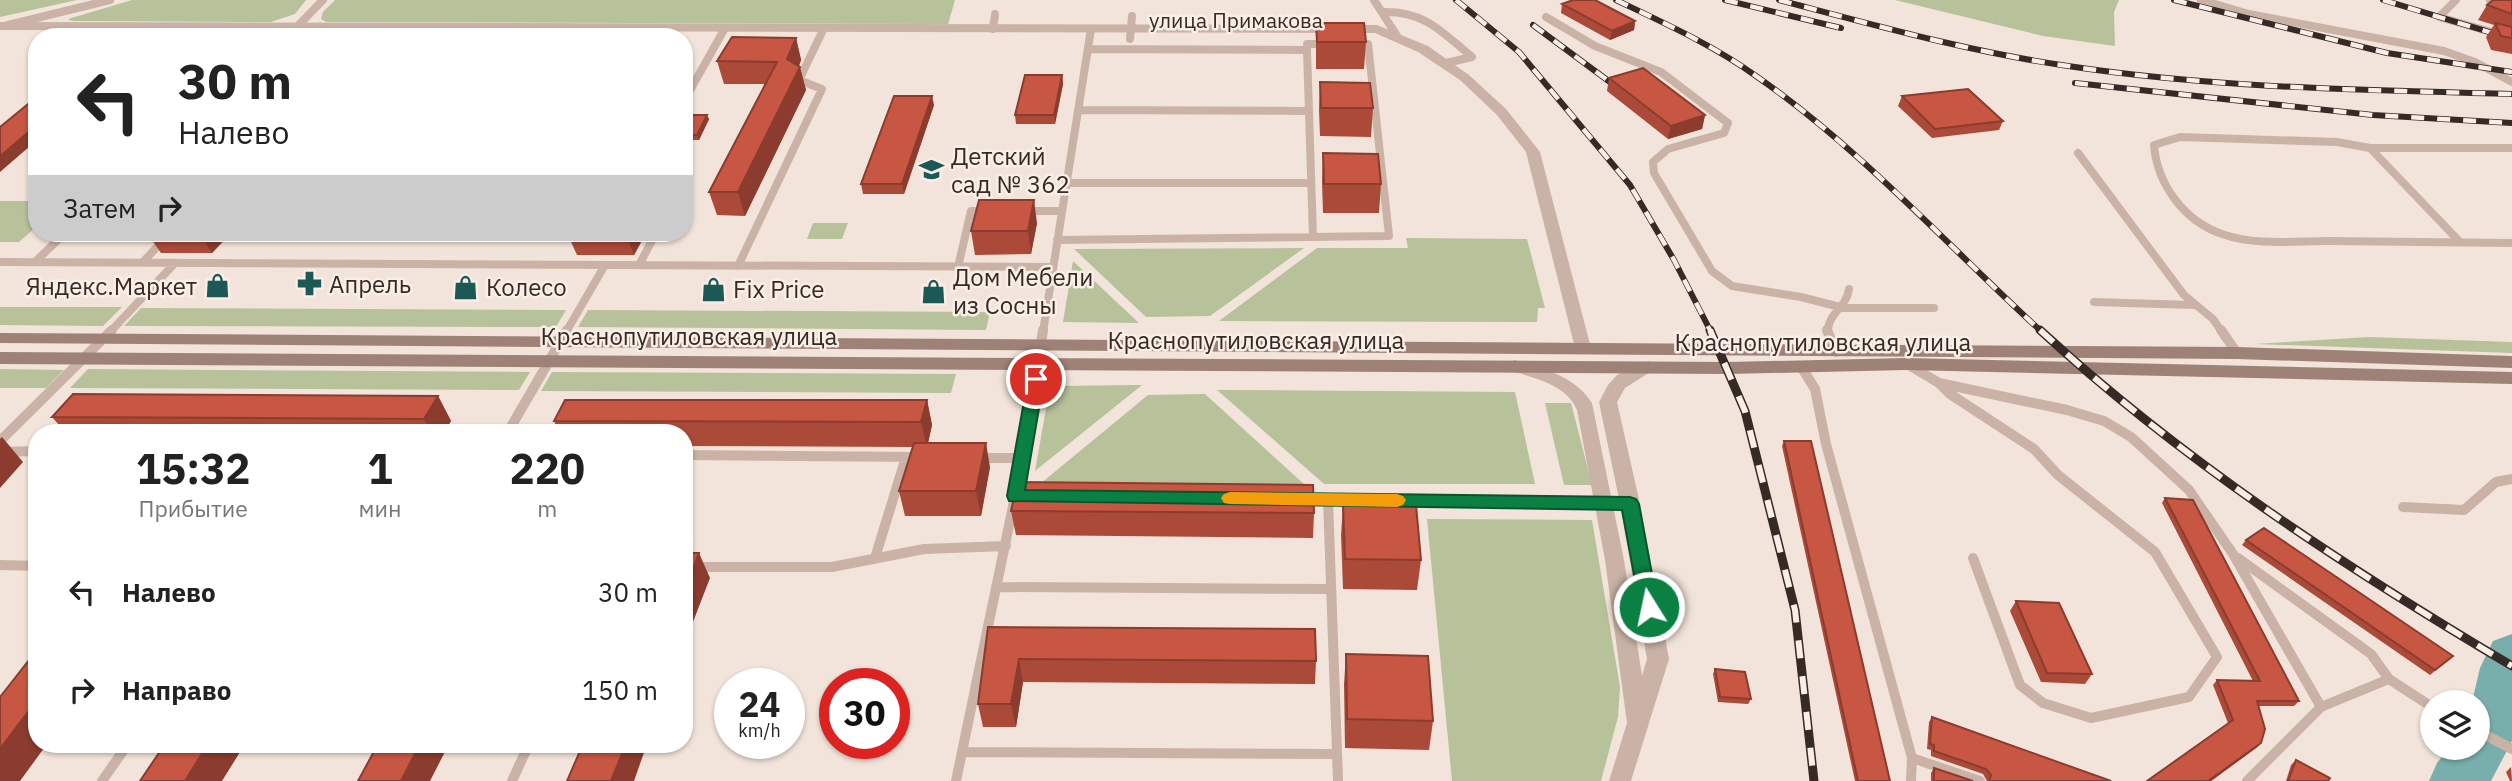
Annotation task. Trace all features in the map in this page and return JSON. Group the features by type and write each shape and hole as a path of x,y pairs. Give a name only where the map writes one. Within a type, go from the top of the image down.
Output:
{"main road":[{"name":"Краснопутиловская улица","path":"0,338 2237,353 2512,362"},
{"name":"Краснопутиловская улица","path":"0,358 1802,368 1906,364 2512,378"}],"street":[{"name":"улица Примакова","path":"50,28 164,28"},
{"name":"улица Примакова","path":"693,33 1089,39 1131,28 1379,39 1397,36"},
{"name":"улица Примакова","path":"1,30 28,29"},
{"name":"улица Примакова","path":"821,33 993,29 1089,39"},
{"path":"1,30 28,32"},
{"name":"улица Примакова","path":"693,37 722,33"},
{"path":"1397,36 1423,47 1446,64 1507,118 1534,152 1583,348"},
{"path":"1514,366 1552,379 1566,387 1583,403 1629,645 1637,727"},
{"path":"1620,781 1658,659 1630,504 1608,402 1611,393 1623,379 1649,367"}],"lane":[{"path":"1,30 110,0"},
{"path":"296,28 323,0"},
{"path":"1374,0 1397,36"},
{"path":"2201,0 2249,14 2444,51 2475,62 2512,82"},
{"path":"2456,0 2439,17 2511,38"},
{"path":"2490,0 2512,7"},
{"path":"1383,12 1399,10 1421,15 1472,57 1446,64"},
{"path":"993,29 995,14"},
{"path":"1546,17 1595,46 1661,72 1728,123 1724,133 1668,149 1653,162 1654,173 1712,271 1721,280 1746,289 1801,297 1844,308 1934,307"},
{"path":"693,85 722,33"},
{"path":"738,266 822,89 799,80 821,33"},
{"path":"1041,344 1080,110 1089,39 1307,50"},
{"path":"1057,240 1313,237 1389,236 1368,44 1307,44 1313,237"},
{"path":"1080,110 1308,110"},
{"path":"2512,148 2370,148 2337,142 2180,137 2154,145 2154,158 2164,184 2198,220 2221,234 2268,241 2512,243"},
{"path":"2370,148 2459,241"},
{"path":"2078,153 2193,305 2213,319 2237,353"},
{"path":"1066,183 1311,183"},
{"path":"958,267 971,211 997,211"},
{"path":"1010,211 1062,211"},
{"path":"35,262 56,242"},
{"path":"142,263 162,242"},
{"path":"639,265 651,242"},
{"path":"0,262 1052,267"},
{"path":"0,441 22,415 44,399 85,359 175,263"},
{"path":"513,424 605,265"},
{"path":"1836,352 1827,330 1828,324 1850,299 1849,289"},
{"path":"2094,302 2193,305"},
{"path":"956,781 1016,496 1038,363"},
{"path":"1906,364 1939,383 1950,394 2034,449 2058,475 2155,552 2217,657 2189,696 2091,718 2043,704 2020,685 1973,558"},
{"path":"1802,368 1815,389 1826,444 1912,758 1912,781"},
{"path":"1939,383 2067,410 2104,421 2131,437 2189,490 2233,554 2321,707"},
{"path":"0,452 28,451"},
{"path":"693,455 932,457"},
{"path":"876,558 906,457"},
{"path":"958,457 1023,458"},
{"path":"2403,507 2464,510 2496,482 2512,479"},
{"path":"1016,496 1029,496"},
{"path":"1287,499 1630,504"},
{"path":"1328,499 1338,781"},
{"path":"693,567 832,566 924,549 1006,546"},
{"path":"2233,554 2371,654 2389,679 2420,699"},
{"path":"0,565 28,566"},
{"path":"997,587 1331,589"},
{"path":"2248,781 2321,707 2389,679"},
{"path":"2490,737 2512,748"},
{"path":"962,752 1337,754"},
{"path":"102,781 122,753"},
{"path":"512,781 524,753"},
{"path":"1912,758 1980,781"}],"green space":[{"path":"0,0 77,0 0,17"},
{"path":"132,0 306,0 295,14 271,22 68,19"},
{"path":"335,0 955,0 948,24 326,22 321,19 323,12"},
{"path":"1895,0 2119,0 2114,12 2115,46 2043,36"},
{"path":"0,201 28,201 28,234 19,242 0,242"},
{"path":"813,223 848,223 842,239 807,239"},
{"path":"1406,238 1527,239 1545,308 1538,308 1537,322 1219,321 1317,248 1408,248"},
{"path":"1304,248 1210,316 1146,317 1074,249"},
{"path":"1073,261 1139,323 1063,322"},
{"path":"0,307 122,307 103,326 0,325"},
{"path":"141,308 566,310 556,327 124,326"},
{"path":"588,310 990,312 986,330 578,327"},
{"path":"2369,337 2512,342 2512,353 2255,344"},
{"path":"0,369 64,370 46,388 0,388"},
{"path":"88,369 530,372 519,390 70,388"},
{"path":"552,372 956,374 951,393 541,391"},
{"path":"1142,385 1035,471 1050,386"},
{"path":"1217,390 1515,392 1535,484 1324,484"},
{"path":"1205,394 1305,485 1040,484 1148,395"},
{"path":"1545,403 1571,403 1592,485 1564,485"},
{"path":"1427,519 1592,520 1620,687 1618,717 1601,781 1452,781"}],"building":[{"path":"1573,0 1595,0 1635,21 1612,31 1562,4"},
{"path":"2493,0 2512,0 2512,14 2487,5"},
{"path":"1316,23 1364,23 1366,42 1317,42"},
{"path":"2495,23 2512,27 2512,38 2501,36"},
{"path":"732,37 796,38 787,59 800,67 738,192 709,192 777,62 717,61"},
{"path":"1643,68 1705,115 1671,126 1609,78"},
{"path":"1025,75 1062,75 1054,115 1015,115"},
{"path":"1320,82 1370,83 1373,108 1321,108"},
{"path":"1968,89 2003,121 1935,129 1902,96"},
{"path":"894,96 932,96 902,184 861,184"},
{"path":"28,104 28,133 0,156 0,127"},
{"path":"693,115 707,115 697,135 693,135"},
{"path":"1323,153 1378,154 1381,184 1324,184"},
{"path":"979,200 1034,200 1028,231 971,231"},
{"path":"73,394 438,396 424,419 52,417"},
{"path":"565,400 927,400 921,422 554,421"},
{"path":"1784,441 1811,441 1890,781 1858,781"},
{"path":"914,443 986,443 976,491 899,491"},
{"path":"1017,482 1313,485 1314,513 1011,511"},
{"path":"2165,498 2193,500 2299,701 2257,701 2265,729 2261,743 2208,781 2147,781 2233,720 2217,680 2260,681"},
{"path":"1343,505 1416,505 1421,560 1345,559"},
{"path":"2264,528 2453,656 2435,670 2246,540"},
{"path":"693,553 699,553 693,569"},
{"path":"2016,601 2059,603 2092,674 2047,673"},
{"path":"988,627 1315,629 1316,661 1019,659 1011,704 978,704"},
{"path":"1346,654 1428,656 1433,721 1347,719"},
{"path":"28,661 28,712 0,749 0,697"},
{"path":"1715,669 1745,672 1751,699 1720,697"},
{"path":"1932,717 2111,781 1989,781 1991,775 1986,769 1934,751 1934,745 1930,744"},
{"path":"159,753 202,753 185,781 140,781"},
{"path":"373,753 415,753 401,781 358,781"},
{"path":"579,753 622,753 611,781 567,781"},
{"path":"2296,760 2330,778 2328,781 2288,781"},
{"path":"1934,768 1973,781 1934,781"}],"waterway":[{"path":"2457,781 2476,756 2490,729 2506,668 2512,656"}],"railway":[{"path":"1456,0 1519,52 1630,185 1674,260 1710,330"},
{"path":"1616,0 1723,54 1795,104 1868,166 2042,332"},
{"path":"1725,0 1841,28"},
{"path":"1779,0 1959,46 2068,66 2178,79 2289,87 2512,94"},
{"path":"2174,0 2387,53 2512,72"},
{"path":"2383,0 2512,39"},
{"path":"1533,25 1618,88"},
{"path":"2075,83 2373,115 2512,123"},
{"path":"1710,330 1745,411 1795,610 1814,781"},
{"path":"2040,330 2151,424 2267,510 2388,590 2512,666"}],"slow traffic":[{"path":"1230,498 1397,500"}],"place":[{"name":"Детский сад № 362","path":"931,170"},
{"name":"Апрель","path":"309,284"},
{"name":"Яндекс.Маркет","path":"217,286"},
{"name":"Колесо","path":"466,287"},
{"name":"Fix Price","path":"713,289"},
{"name":"Дом Мебели из Сосны","path":"933,291"}],"route":[{"path":"1036,379 1016,496 1630,504 1649,607"}]}
